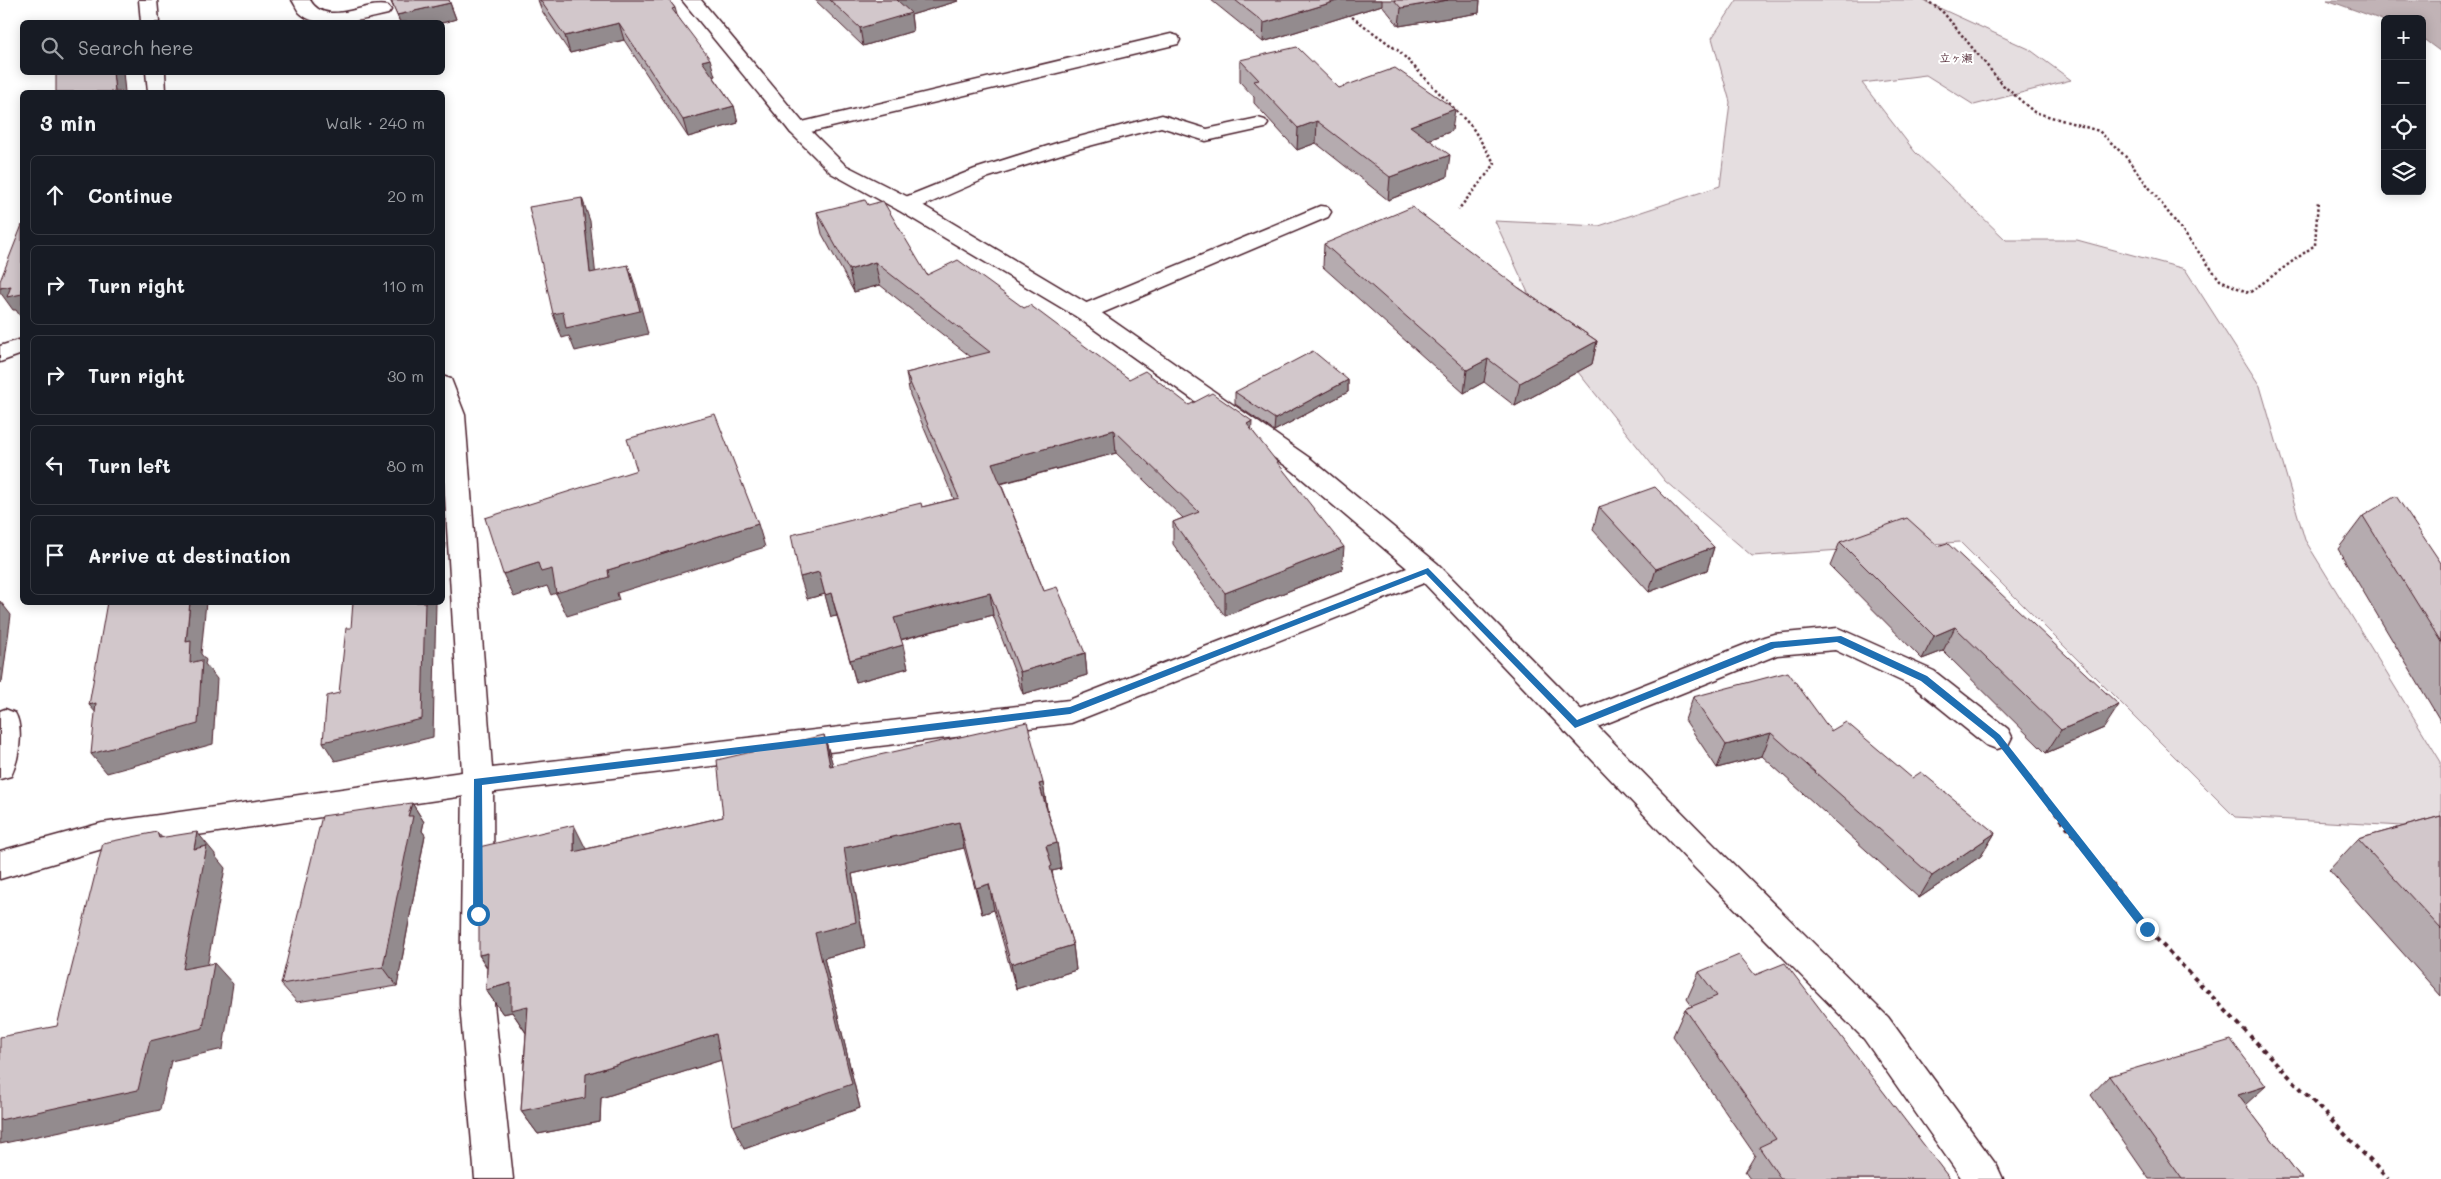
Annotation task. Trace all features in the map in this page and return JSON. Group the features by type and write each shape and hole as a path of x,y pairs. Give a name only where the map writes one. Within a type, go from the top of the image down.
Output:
{"street":[{"path":"148,0 150,20"},
{"path":"301,0 305,10 318,18 338,18 382,10"},
{"path":"691,0 798,129 838,169 906,205 1085,312 1302,465 1428,571 1575,724 1876,1028 1984,1179"},
{"path":"798,129 1171,40"},
{"path":"155,75 157,90"},
{"path":"906,205 982,173 1067,146 1162,121 1206,135 1258,124"},
{"path":"1085,312 1320,212"},
{"path":"0,355 20,347"},
{"path":"445,392 453,415 478,782 477,1004 494,1179"},
{"path":"0,865 102,836 478,782 1070,711 1428,571"},
{"path":"1575,724 1774,645 1838,639 1924,679 1997,737"},
{"path":"0,767 5,721"}],"path":[{"path":"1926,0 1942,11 2003,85 2034,112 2099,132 2125,156 2220,280 2249,293 2315,245 2318,200"},
{"path":"1344,11 1400,52 1472,127 1495,164 1458,210"},
{"path":"1997,737 2147,929 2388,1179"}],"shaded area":[{"path":"1737,0 1922,0 2029,49 2071,80 1974,105 1926,75 1862,83 1915,152 2006,240 2077,240 2185,269 2260,386 2305,540 2441,762 2441,828 2235,817 1960,542 1752,556 1665,481 1546,332 1495,221 1599,226 1720,186 1730,102 1712,38"},
{"path":"2327,0 2441,0 2441,52 2426,41 2426,15 2381,15 2381,20"}],"building":[{"path":"391,0 449,0 450,3 397,15"},
{"path":"540,0 669,0 675,8 672,9 710,59 702,61 734,106 683,120 619,23 565,36"},
{"path":"830,0 897,0 911,13 860,28"},
{"path":"1235,0 1340,0 1264,23"},
{"path":"1394,0 1448,0 1401,8"},
{"path":"1297,47 1339,88 1395,68 1455,109 1410,126 1450,155 1390,177 1317,121 1298,128 1254,81 1259,80 1240,60"},
{"path":"56,75 113,75 115,90 56,90"},
{"path":"582,198 590,273 628,265 640,311 566,328 563,312 553,314 529,207"},
{"path":"865,200 868,205 883,201 927,275 958,260 1024,308 1030,305 1129,379 1145,371 1189,405 1212,393 1252,421 1247,424 1344,547 1225,593 1173,522 1199,512 1114,430 992,463 1044,591 1057,587 1085,653 1020,672 990,593 894,618 903,645 850,660 831,593 825,595 819,572 800,577 791,535 921,503 922,507 959,498 906,373 990,352 875,262 849,270 817,212"},
{"path":"1412,207 1519,288 1597,341 1520,383 1488,359 1467,370 1324,244"},
{"path":"20,230 20,294 7,297 11,286 0,288 0,281"},
{"path":"1313,351 1348,380 1275,419 1235,392"},
{"path":"715,414 758,524 608,570 609,577 556,593 552,569 541,572 538,563 503,574 485,518 637,470 627,439"},
{"path":"1655,487 1714,547 1656,569 1599,507"},
{"path":"2396,496 2441,563 2441,642 2363,516"},
{"path":"1907,518 1938,546 1947,543 2119,705 2061,730 1955,627 1934,636 1840,542"},
{"path":"106,605 190,605 186,642 191,641 190,663 202,660 198,724 91,754 96,703 89,705"},
{"path":"353,605 425,605 422,719 323,742 327,696 339,693 346,628 351,628"},
{"path":"1788,672 1831,731 1846,722 1912,778 1921,772 1995,833 1932,876 1771,733 1726,745 1693,697"},
{"path":"1027,722 1043,783 1039,784 1057,843 1046,846 1052,866 1050,867 1073,945 1011,964 989,884 976,888 959,822 844,848 856,922 815,933 852,1084 733,1126 716,1034 586,1074 585,1098 521,1111 528,1006 511,1010 511,983 486,990 488,953 479,955 479,847 574,825 574,852 723,817 717,760 824,735 830,766"},
{"path":"412,803 408,816 413,816 383,967 281,984 322,816"},
{"path":"2441,816 2441,929 2358,839"},
{"path":"157,832 159,838 197,832 194,849 207,846 183,969 214,963 203,1028 150,1041 138,1090 0,1120 0,1037 57,1026 103,843"},
{"path":"1739,955 1755,975 1785,963 1950,1179 1781,1179 1759,1147 1776,1139 1685,1009 1717,996 1699,972"},
{"path":"2231,1040 2266,1086 2238,1095 2302,1179 2182,1179 2109,1076"}],"district":[{"name":"立ヶ瀬","path":"1956,57"}],"route":[{"path":"478,914 478,782 1070,711 1428,571 1575,724 1774,645 1838,639 1924,679 1997,737 2147,929"}]}
